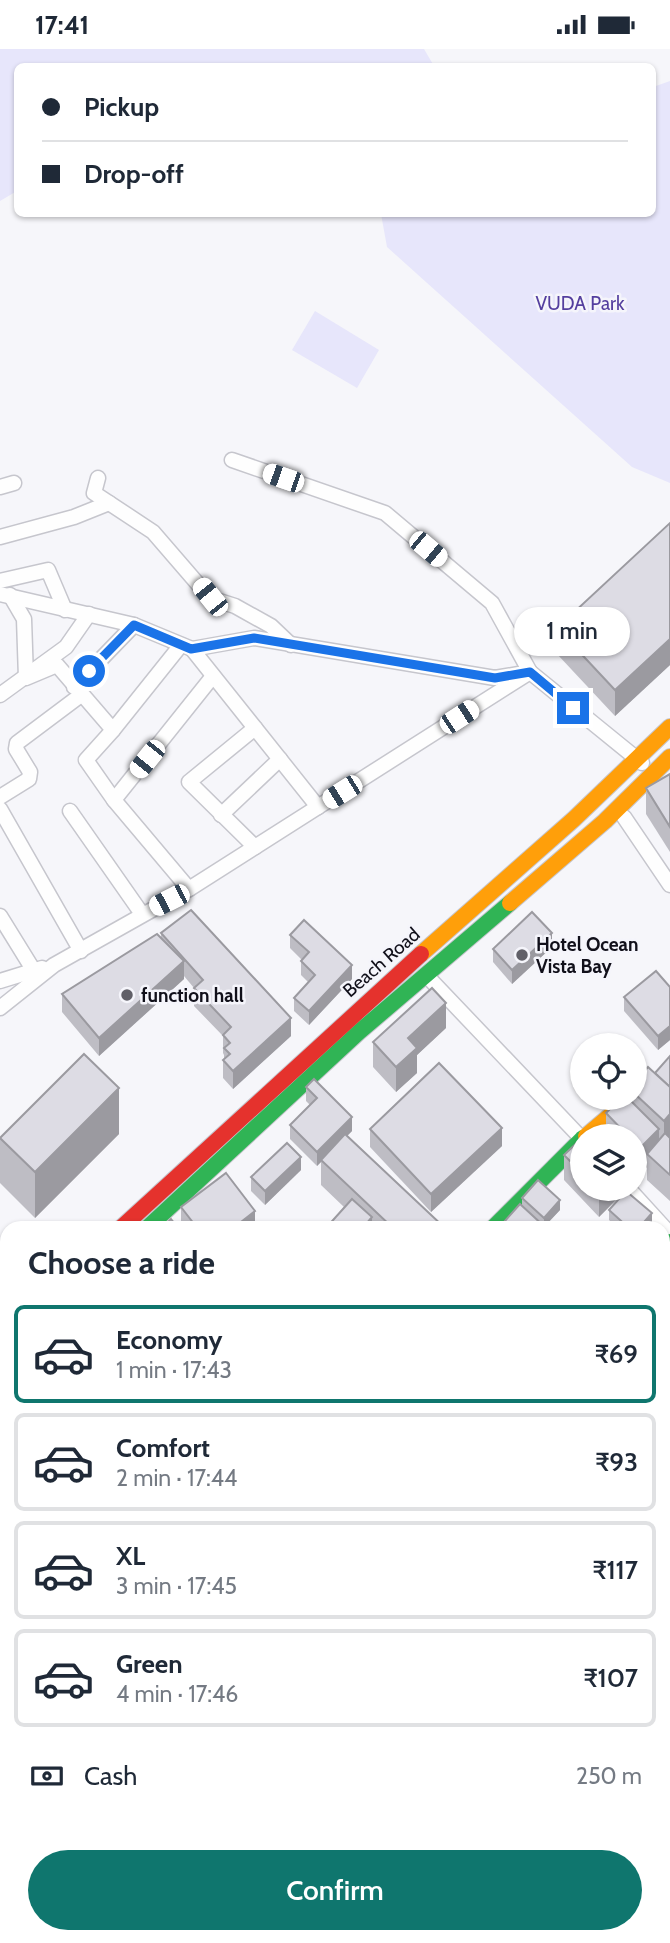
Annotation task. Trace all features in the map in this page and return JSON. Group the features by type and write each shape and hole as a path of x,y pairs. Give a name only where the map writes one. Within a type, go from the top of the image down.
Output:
{"main road":[{"name":"Beach Road","path":"129,1221 338,1027 574,819 670,727"},
{"name":"Beach Road","path":"155,1221 426,975 605,821 670,757"},
{"path":"600,1124 617,1110"},
{"path":"500,1221 570,1151"}],"street":[{"path":"232,460 385,513 492,603 530,672 652,772"},
{"path":"98,478 94,493 153,532 210,597 236,606 271,626 291,645"},
{"path":"0,537 84,514 109,503"},
{"path":"0,581 48,570 65,610"},
{"path":"5,595 134,625 186,647 213,676 318,807"},
{"path":"5,595 24,619 26,678"},
{"path":"0,695 66,647 89,614"},
{"path":"0,797 29,779 30,772 16,749 17,743 78,691 134,625"},
{"path":"189,889 114,800 86,760 186,647 254,638 495,678 530,672"},
{"path":"26,678 57,665 113,730"},
{"path":"0,981 54,965 189,889 530,672"},
{"path":"114,800 213,676"},
{"path":"255,728 189,782 255,847"},
{"path":"220,815 280,759"},
{"path":"0,809 81,951"},
{"path":"70,811 142,914"},
{"path":"624,817 670,885"},
{"path":"0,916 34,971"},
{"path":"0,1008 54,965"},
{"path":"426,975 570,1125"},
{"path":"640,1201 658,1221"}],"green space":[{"path":"0,49 424,49 432,63 14,63 14,193 0,201"},
{"name":"VUDA Park","path":"670,81 670,483 632,467 387,247 382,217 656,217 656,86"},
{"path":"315,311 379,350 357,388 292,350"}],"building":[{"path":"670,523 670,639 615,690 557,628"},
{"path":"670,774 670,827 646,788"},
{"path":"191,910 291,1018 233,1071 223,1060 230,1054 224,1048 230,1043 223,1035 231,1027 194,988 203,980 161,933"},
{"path":"532,912 552,933 512,970 493,949"},
{"path":"304,920 352,965 309,1011 294,998 315,975 301,961 309,952 290,935"},
{"name":"function hall","path":"157,934 184,961 99,1038 62,994"},
{"path":"656,971 670,987 670,1026 658,1036 624,997"},
{"path":"432,988 446,1003 408,1038 417,1048 396,1067 373,1042"},
{"path":"84,1054 119,1088 35,1172 0,1138"},
{"path":"670,1056 670,1087 655,1073"},
{"path":"439,1063 502,1128 431,1194 370,1129"},
{"path":"647,1068 670,1087 670,1114 664,1121 647,1105"},
{"path":"314,1079 352,1117 317,1152 290,1125 317,1098 306,1087"},
{"path":"609,1110 640,1110 659,1129 647,1141 647,1124 617,1124 606,1113"},
{"path":"665,1133 670,1138 670,1175 647,1154"},
{"path":"345,1134 437,1221 386,1221 321,1160"},
{"path":"287,1143 301,1157 265,1191 251,1177"},
{"path":"570,1149 570,1161 564,1155"},
{"path":"226,1173 255,1211 242,1221 192,1221 181,1207"},
{"path":"538,1180 560,1200 544,1218 522,1198"},
{"path":"352,1199 372,1217 369,1221 332,1221"},
{"path":"617,1201 638,1201 652,1213 645,1221 621,1221 609,1210"},
{"path":"520,1204 538,1221 505,1221"}],"traffic: fast":[{"path":"155,1221 359,1032 510,903"},
{"path":"500,1221 570,1151"}],"traffic: slow":[{"path":"421,954 574,819 670,727"},
{"path":"510,903 605,821 670,757"},
{"path":"600,1124 617,1110"}],"traffic: jam":[{"path":"129,1221 421,954"}],"place":[{"name":"Hotel Ocean Vista Bay","path":"522,955"},
{"name":"function hall","path":"127,995"}],"route":[{"path":"89,671 134,625 191,649 254,638 495,678 530,672 573,708"}]}
